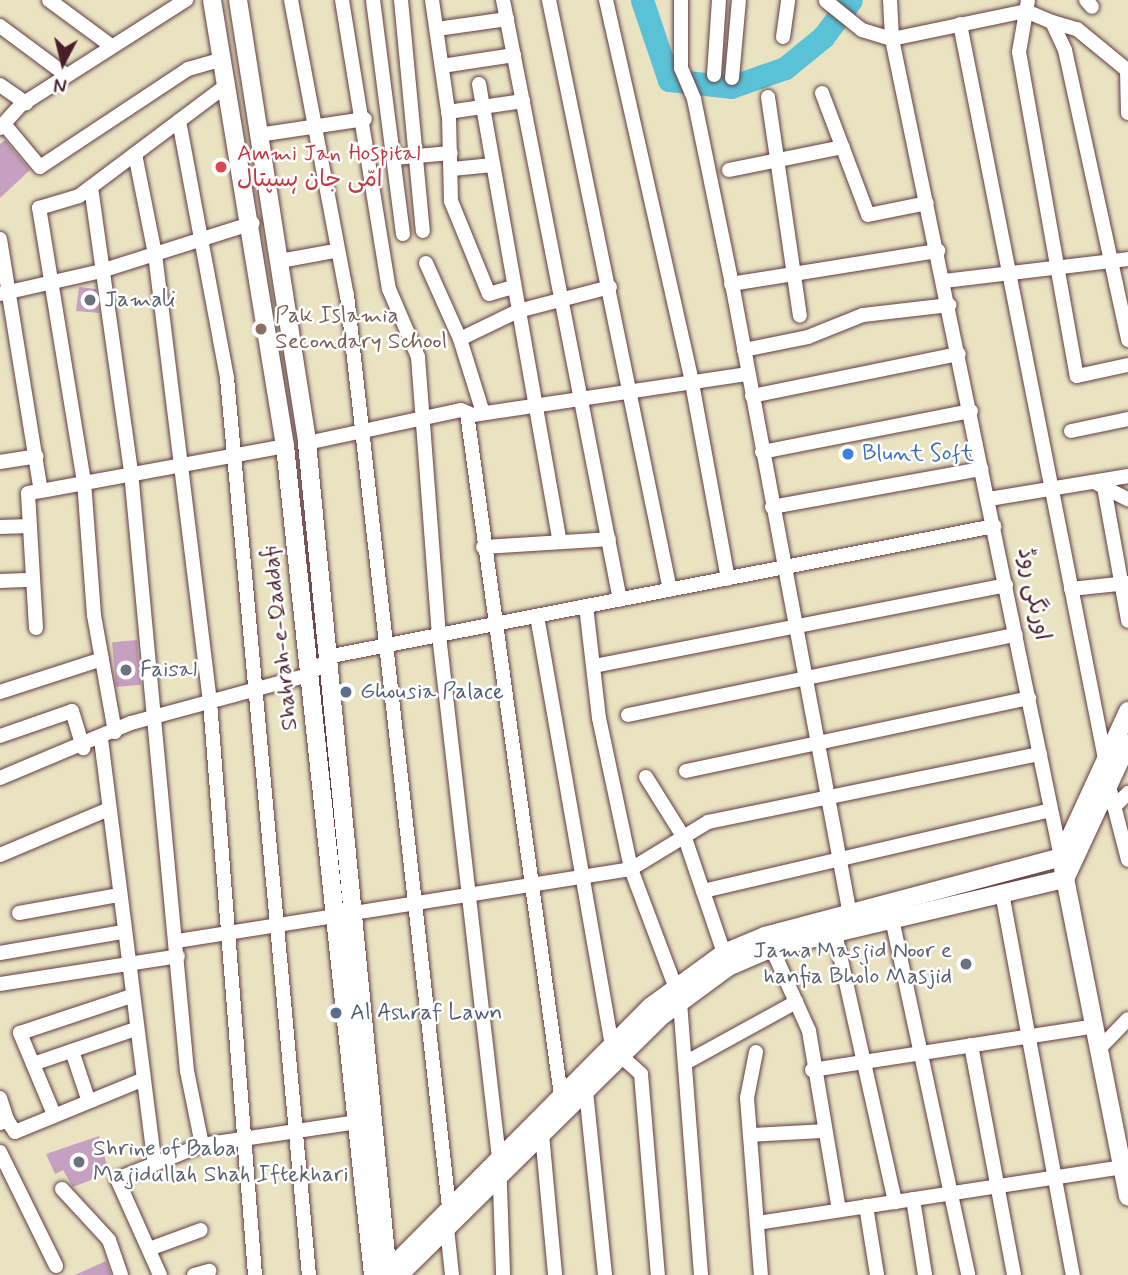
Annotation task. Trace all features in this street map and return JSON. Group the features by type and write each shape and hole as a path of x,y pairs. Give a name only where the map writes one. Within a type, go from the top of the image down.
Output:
{"main road":[{"name":"Shahrah-e-Qaddafi","path":"212,0 219,60 253,223 285,446 357,1122 386,1274"},
{"name":"Shahrah-e-Qaddafi","path":"238,0 307,443 331,656 386,1274"},
{"path":"386,1274 449,1207 561,1097 617,1051 724,953 1061,857 1106,764 1128,711"},
{"path":"678,995 769,942 835,933 1065,879 1128,743"},
{"name":"اورنگی روڈ","path":"1061,857 1126,1166 1128,1197"},
{"path":"386,1274 447,1228 586,1091 617,1051"}],"street":[{"path":"49,0 110,45"},
{"path":"152,0 166,10"},
{"path":"186,0 166,10 66,75 26,103 2,126 40,167 188,69 219,60"},
{"path":"291,0 363,431 449,1207"},
{"path":"342,0 365,120 390,289 418,357 439,635 472,894 499,1158 496,1180 503,1275"},
{"path":"373,0 403,234"},
{"path":"401,0 423,230"},
{"path":"432,0 448,112 451,201 489,293 514,287"},
{"path":"503,0 583,398 620,600"},
{"path":"549,0 670,590"},
{"path":"606,0 692,383 728,579"},
{"path":"681,0 681,68 694,100 731,284 850,915"},
{"path":"714,75 719,0"},
{"path":"732,78 739,0"},
{"path":"783,37 788,0"},
{"name":"اورنگی روڈ","path":"890,0 892,39 938,251 1061,857"},
{"path":"825,1 862,30 892,39 1027,5"},
{"path":"1027,5 1052,22 1077,29 1128,70 1128,113"},
{"path":"1027,5 1019,52 1076,376 1128,365"},
{"path":"436,29 507,19"},
{"path":"1052,22 1065,50 1111,261 1125,310 1128,340"},
{"path":"960,24 1106,764"},
{"path":"0,26 66,75"},
{"path":"442,66 514,55"},
{"path":"479,84 560,542"},
{"path":"0,85 26,103"},
{"path":"115,732 102,659 84,482 39,208 91,187 224,87"},
{"path":"822,93 868,215 927,203"},
{"path":"768,97 775,161 800,316"},
{"path":"448,112 523,101"},
{"path":"258,135 365,120"},
{"path":"179,121 204,238 234,455 258,693 309,1275"},
{"path":"729,170 843,147"},
{"path":"394,158 451,153"},
{"path":"135,154 155,254 183,463 210,702 225,932 256,1275"},
{"path":"452,169 493,165"},
{"path":"91,187 131,472 177,940 187,1072 202,1145"},
{"path":"7,293 104,270 253,223"},
{"path":"0,239 41,491"},
{"path":"280,261 335,251"},
{"path":"731,284 938,251"},
{"path":"944,281 1128,259"},
{"path":"426,263 460,339 483,413"},
{"path":"460,339 518,312 610,288"},
{"path":"744,350 808,337 863,315 949,305"},
{"path":"752,396 959,354"},
{"path":"307,443 423,419 535,406 748,374"},
{"path":"762,452 971,411"},
{"path":"467,413 492,624 561,1097"},
{"path":"1071,430 1128,419"},
{"path":"36,628 28,493 131,472 285,446"},
{"path":"0,462 37,456"},
{"path":"772,507 982,469"},
{"path":"989,499 1099,485 1128,476"},
{"path":"1099,485 1128,499"},
{"path":"1099,485 1125,583 1128,621"},
{"path":"0,527 30,526"},
{"path":"0,778 83,748 155,717 210,702 258,693 309,675 331,656 994,526"},
{"path":"483,547 609,540"},
{"path":"0,581 33,580"},
{"path":"1071,589 1125,583"},
{"path":"594,666 1006,585"},
{"path":"586,606 594,666 631,869 678,995 701,1275"},
{"path":"537,616 582,877 617,1051 640,1074 658,1275"},
{"path":"628,715 1016,635"},
{"path":"0,692 102,659"},
{"path":"686,771 1029,698"},
{"path":"0,736 72,711 83,748"},
{"path":"101,739 135,1030 155,1164"},
{"path":"177,940 278,922 631,869 708,822 1040,754"},
{"path":"646,777 683,835 724,953"},
{"path":"1109,786 1128,860"},
{"path":"1114,807 1128,793"},
{"path":"0,855 109,809"},
{"path":"703,891 1051,810"},
{"path":"1002,893 1058,1177 1073,1275"},
{"path":"19,913 119,895"},
{"path":"892,919 924,1052 968,1275"},
{"path":"0,953 123,932"},
{"path":"835,933 867,1061 895,1202"},
{"path":"769,942 809,1031 812,1070 839,1210"},
{"path":"0,984 178,956"},
{"path":"52,1112 20,1033 131,996"},
{"path":"685,1063 796,1002"},
{"path":"1100,1048 1128,1020"},
{"path":"812,1070 1095,1026"},
{"path":"33,1064 135,1030"},
{"path":"971,1045 1014,1275"},
{"path":"72,1051 88,1099"},
{"path":"756,1052 747,1098 761,1275"},
{"path":"0,1098 4,1122 15,1132 52,1112 142,1080"},
{"path":"586,1091 604,1275"},
{"path":"160,1275 117,1179 202,1145 357,1122"},
{"path":"750,1135 824,1132"},
{"path":"542,1134 555,1275"},
{"path":"0,1152 56,1266"},
{"path":"757,1223 1126,1166"},
{"path":"62,1189 109,1240 121,1275"},
{"path":"913,1199 925,1275"},
{"path":"866,1206 877,1275"},
{"path":"447,1228 452,1275"},
{"path":"149,1249 201,1230"},
{"path":"194,1275 209,1271"}],"building":[{"path":"5,140 30,170 0,198 0,144"},
{"name":"Jamali","path":"79,287 96,289 99,313 76,311"},
{"name":"Faisal","path":"137,640 141,685 116,687 112,642"},
{"name":"Shrine of Baba Majidullah Shah Iftekhari","path":"99,1136 109,1173 73,1187 63,1170 55,1174 46,1154"},
{"path":"106,1261 111,1275 75,1275"}],"waterway":[{"path":"642,0 669,80 731,87 785,68 823,37 851,0"}],"place":[{"name":"Ammi Jan Hospital امّی جان ہسپتال","path":"221,167"},
{"name":"Jamali","path":"90,300"},
{"name":"Pak Islamia Secondary School","path":"261,329"},
{"name":"Blunt Soft","path":"848,454"},
{"name":"Faisal","path":"126,670"},
{"name":"Ghousia Palace","path":"346,692"},
{"name":"Jama Masjid Noor e hanfia Bholo Masjid","path":"966,964"},
{"name":"Al Ashraf Lawn","path":"336,1013"},
{"name":"Shrine of Baba Majidullah Shah Iftekhari","path":"79,1162"}]}
